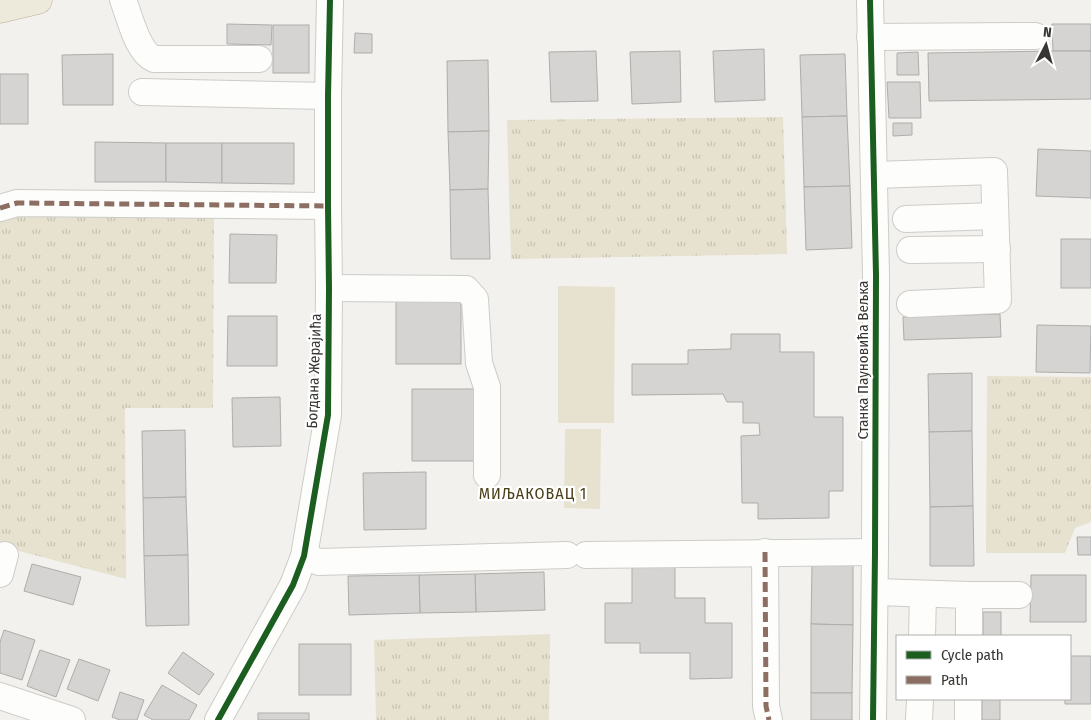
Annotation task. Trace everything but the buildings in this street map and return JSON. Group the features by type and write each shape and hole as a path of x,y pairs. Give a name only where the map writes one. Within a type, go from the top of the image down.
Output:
{"main road":[{"path":"0,9 36,0"}],"street":[{"path":"123,0 139,42 148,57 154,59 259,59"},
{"name":"Богдана Жерајића","path":"218,720 293,585 304,556 328,415 328,96 330,0"},
{"name":"Станка Пауновића Вељка","path":"870,0 876,275 873,720"},
{"path":"870,37 1034,36"},
{"path":"142,92 328,96"},
{"path":"874,175 994,170 998,300 910,304"},
{"path":"0,208 17,203 328,206"},
{"path":"906,219 995,216"},
{"path":"910,250 996,249"},
{"path":"329,288 466,289 475,299 479,363 487,387 487,475"},
{"path":"765,552 766,706 769,720"},
{"path":"304,556 319,562 576,555 875,552"},
{"path":"875,592 1019,595"},
{"path":"922,635 923,594"},
{"path":"968,635 969,595"},
{"path":"0,696 72,720"},
{"path":"919,720 920,700"},
{"path":"968,700 968,720"}],"green space":[{"path":"783,117 787,254 511,259 507,120"},
{"path":"5,214 214,215 213,408 125,408 126,579 0,546 0,217"},
{"path":"558,286 615,287 614,423 558,423"},
{"path":"987,376 1091,377 1091,522 1075,528 1065,553 986,553"},
{"path":"565,429 601,429 600,509 564,508"},
{"path":"550,634 549,720 376,720 374,640"}],"marked path":[{"path":"0,208 17,203 328,206"},
{"path":"765,552 766,706 769,720"}],"cycle path":[{"path":"218,720 293,585 304,556 328,415 328,96 330,0"},
{"path":"870,0 876,275 873,720"}],"district":[{"name":"МИЉАКОВАЦ 1","path":"533,493"}]}
